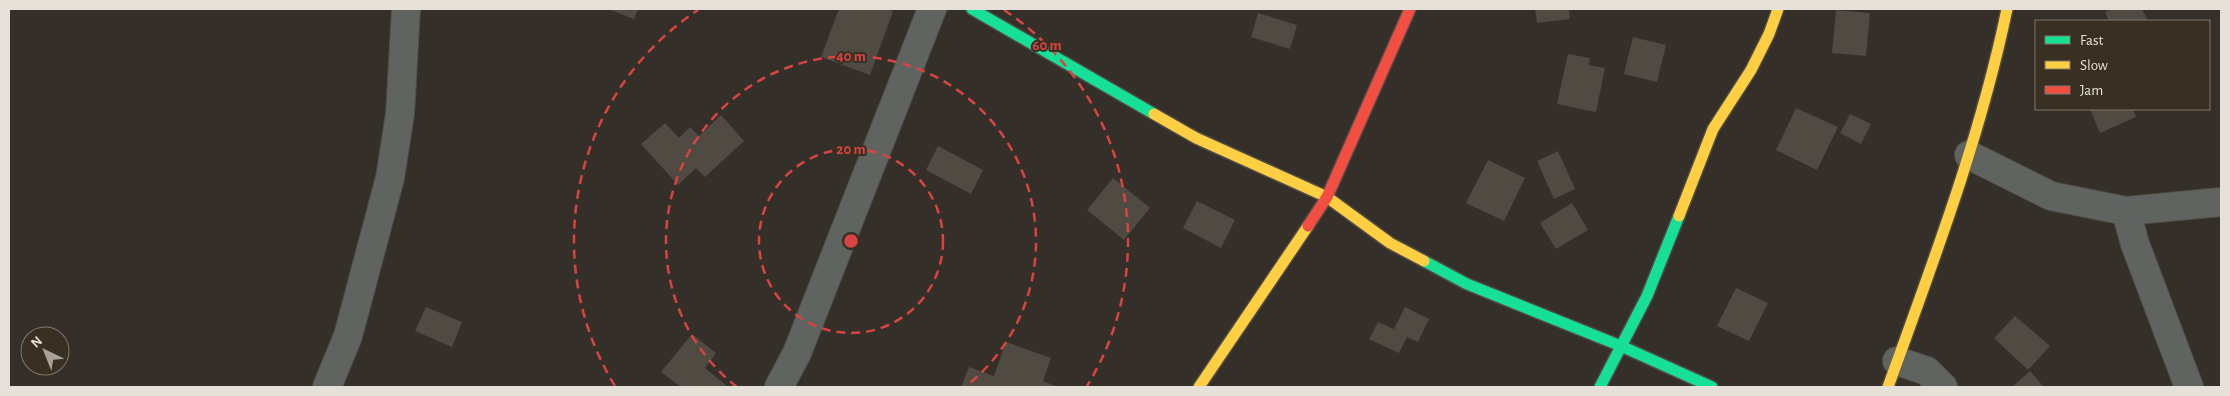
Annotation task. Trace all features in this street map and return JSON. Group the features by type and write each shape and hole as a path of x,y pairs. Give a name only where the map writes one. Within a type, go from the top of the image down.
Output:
{"street":[{"path":"327,387 348,336 390,178 400,114 406,9"},
{"path":"779,387 796,353 932,9"},
{"path":"972,9 1196,138 1327,196 1390,243 1467,284 1621,346 1712,387"},
{"path":"1199,387 1327,196 1410,9"},
{"path":"1600,387 1647,296 1713,129 1751,70 1769,34 1778,9"},
{"path":"1888,387 1969,156 1998,54 2006,9"},
{"path":"1969,156 2050,196 2126,211 2221,202"},
{"path":"2126,211 2135,244 2189,387"},
{"path":"1897,361 1927,371 1942,387"}],"building":[{"path":"608,9 638,9 634,19"},
{"path":"839,9 887,9 893,11 870,75 821,57"},
{"path":"1535,9 1569,9 1570,19 1537,23"},
{"path":"2112,9 2142,9 2148,20 2109,20 2105,12"},
{"path":"1836,10 1870,13 1866,56 1832,53"},
{"path":"1258,13 1297,25 1290,49 1251,37"},
{"path":"1633,37 1666,45 1657,82 1624,74"},
{"path":"1568,54 1590,58 1589,65 1605,68 1596,112 1557,104"},
{"path":"1796,108 1838,127 1817,170 1776,150"},
{"path":"2090,110 2133,110 2136,117 2100,133"},
{"path":"1850,114 1871,124 1861,144 1840,133"},
{"path":"721,115 744,141 705,177 696,168 678,185 641,144 665,123 679,138 690,127 699,136"},
{"path":"938,146 983,170 971,194 926,170"},
{"path":"1558,151 1575,189 1554,199 1537,161"},
{"path":"1488,160 1525,178 1504,221 1466,203"},
{"path":"1113,178 1150,208 1124,240 1087,210"},
{"path":"1197,201 1235,220 1221,248 1183,228"},
{"path":"1572,203 1588,230 1556,249 1540,223"},
{"path":"1736,288 1768,303 1749,341 1717,326"},
{"path":"426,307 462,322 452,347 415,331"},
{"path":"1405,307 1429,319 1418,342 1407,337 1399,353 1369,339 1378,322 1394,329"},
{"path":"2015,316 2050,346 2028,370 1994,338"},
{"path":"692,334 716,353 705,368 727,386 681,387 661,372"},
{"path":"1006,342 1051,358 1043,381 1058,387 961,387 969,367 994,376"},
{"path":"2030,371 2044,387 2012,387"}],"traffic: fast":[{"path":"972,9 1154,114"},
{"path":"1600,387 1647,296 1679,216"},
{"path":"1424,261 1467,284 1621,346 1712,387"}],"traffic: slow":[{"path":"1679,216 1713,129 1751,70 1769,34 1778,9"},
{"path":"1888,387 1969,153 1996,57 2007,9"},
{"path":"1154,114 1196,138 1327,197 1390,243 1424,261"},
{"path":"1199,387 1308,226"}],"traffic: jam":[{"path":"1308,226 1327,197 1410,9"}]}
